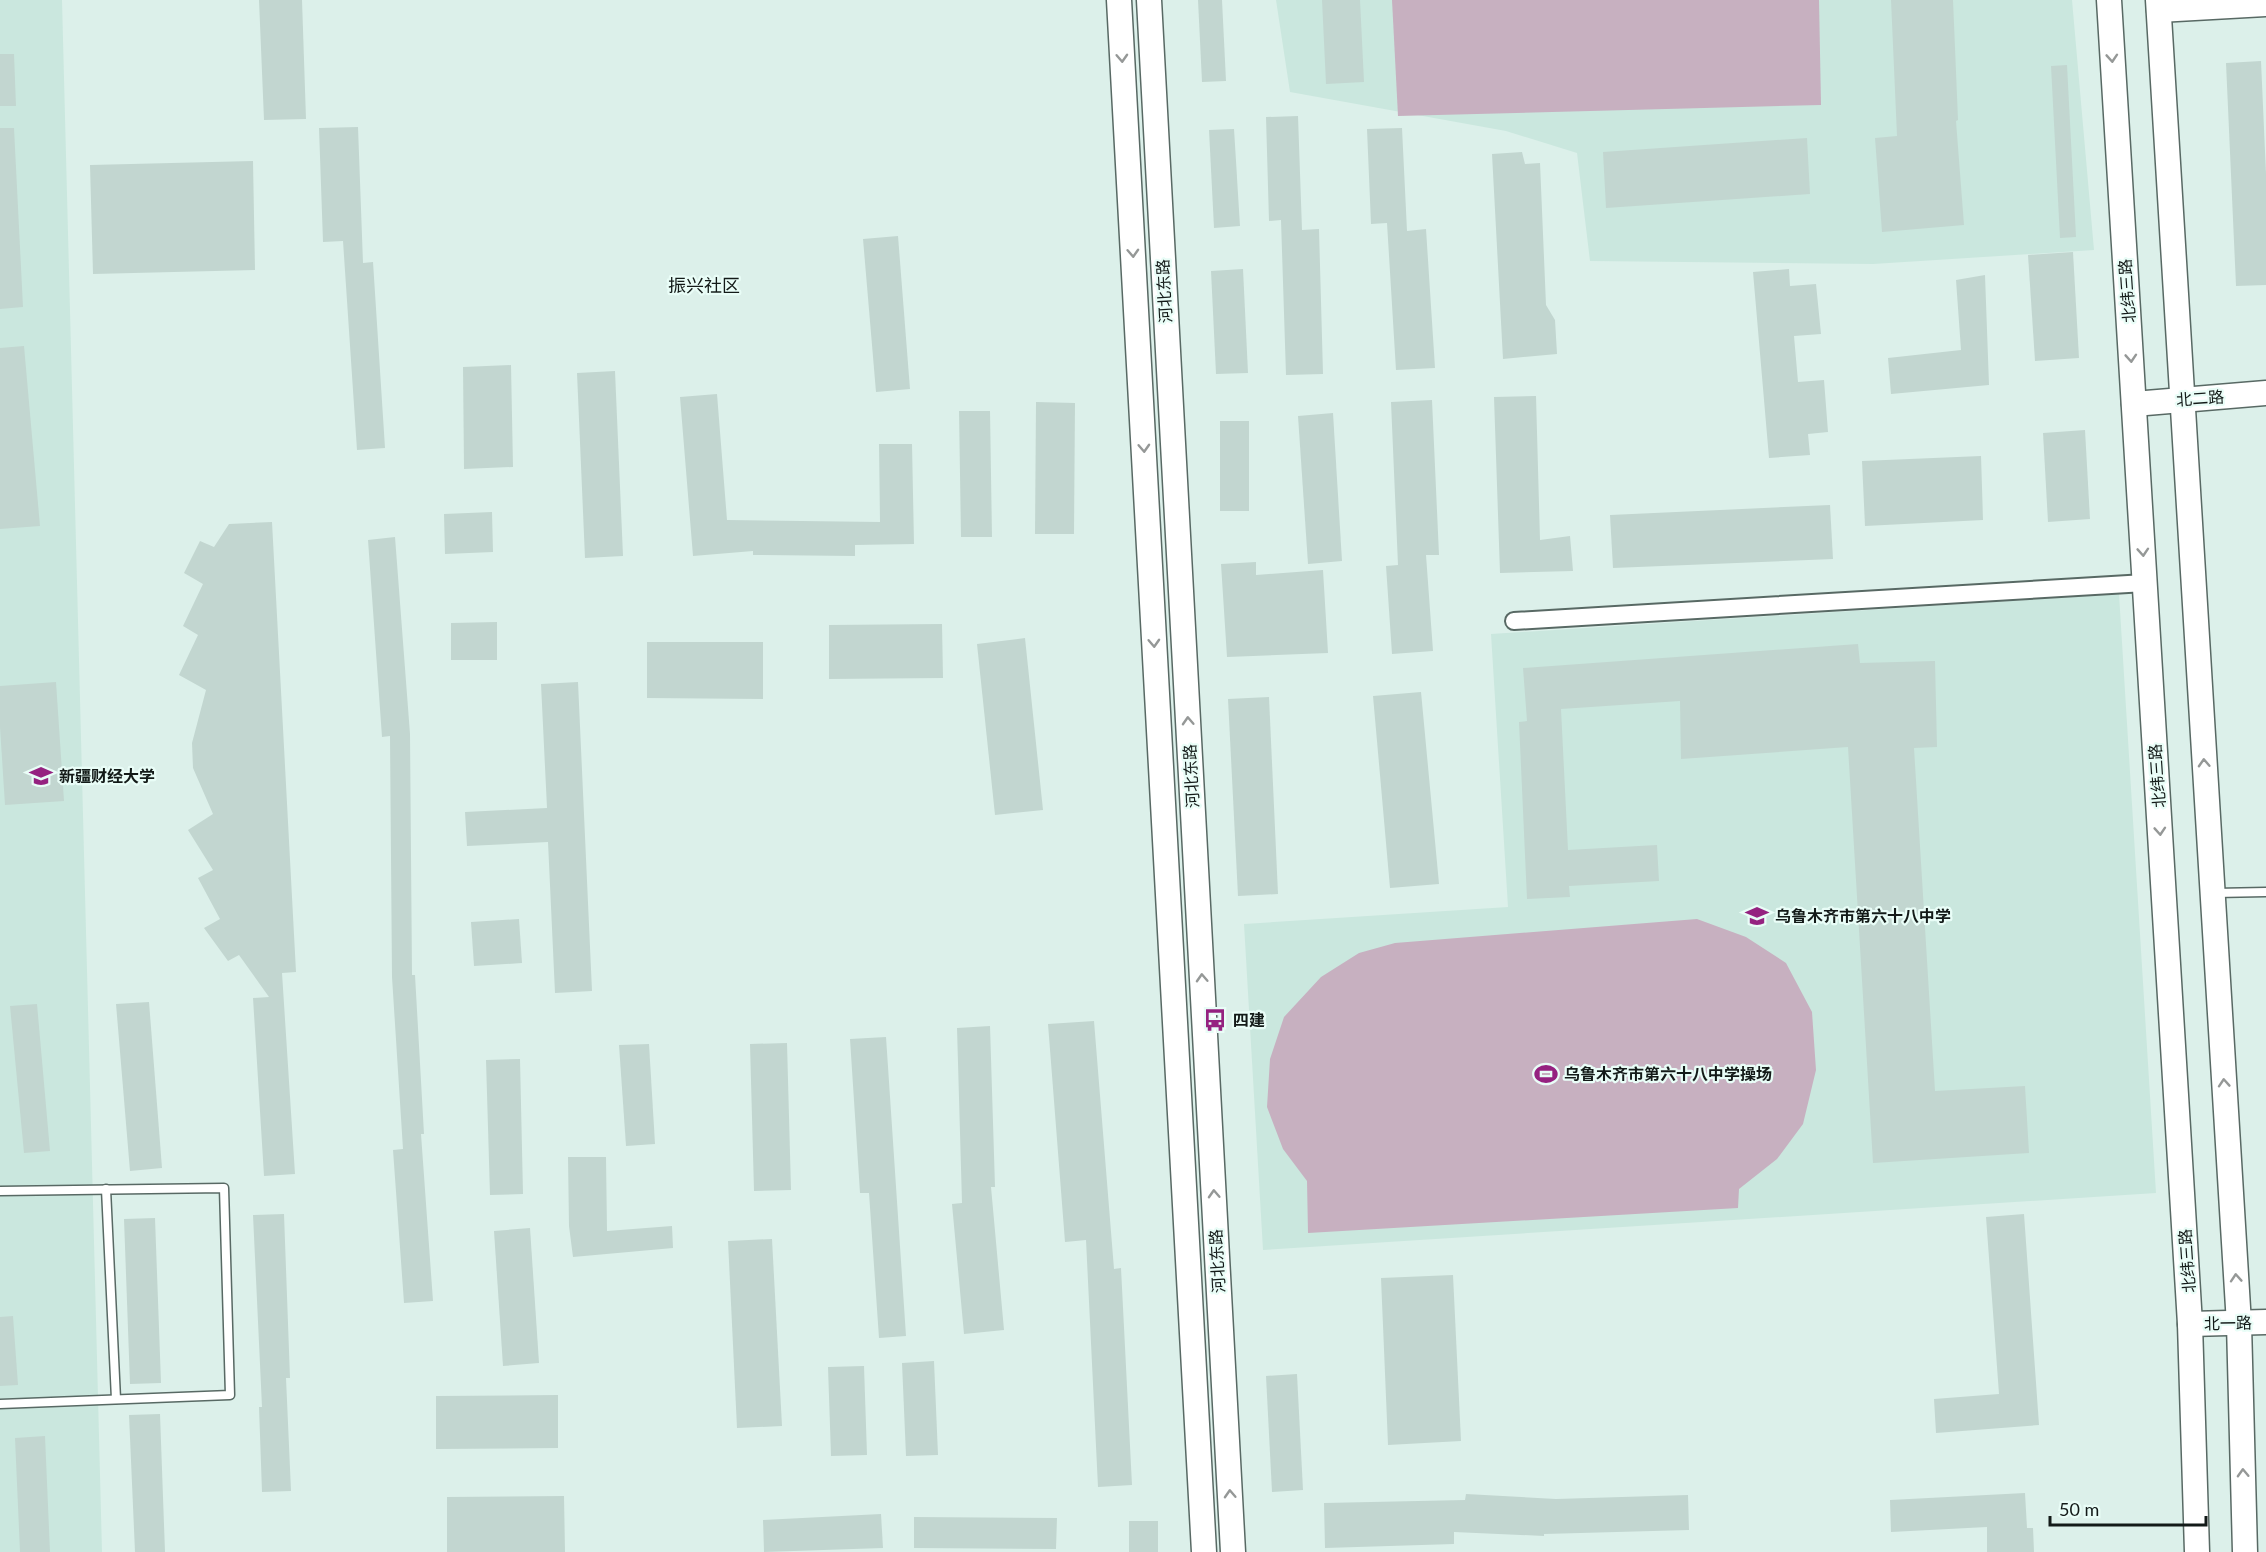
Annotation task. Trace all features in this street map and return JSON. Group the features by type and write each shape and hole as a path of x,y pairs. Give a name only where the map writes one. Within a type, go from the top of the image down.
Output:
{"main road":[{"path":"1119,0 1204,1552"},
{"name":"河北东路","path":"1149,0 1233,1552"},
{"name":"北纬三路","path":"2109,0 2190,1324 2197,1552"},
{"path":"2245,1552 2239,1324 2158,5 2266,4"},
{"name":"北二路","path":"2134,404 2266,393"},
{"name":"北一路","path":"2190,1324 2266,1322"}],"street":[{"path":"1514,621 2145,584"}],"lane":[{"path":"2212,893 2266,892"},
{"path":"0,1191 224,1188 230,1395 0,1404"},
{"path":"106,1189 116,1399"}],"shaded area":[{"name":"新疆财经大学","path":"0,0 62,0 102,1552 0,1552"},
{"path":"1276,0 2072,0 2094,250 1873,264 1590,261 1577,153 1506,131 1290,92"},
{"path":"1392,0 1819,0 1821,105 1398,116"},
{"name":"乌鲁木齐市第六十八中学","path":"2119,594 2156,1193 1263,1250 1244,924 1508,907 1491,634"},
{"path":"1697,919 1746,937 1786,963 1812,1012 1816,1070 1803,1124 1777,1159 1739,1189 1738,1208 1308,1233 1307,1181 1283,1149 1267,1107 1270,1059 1284,1017 1321,977 1359,953 1395,943"}],"building":[{"path":"259,0 302,0 306,119 264,120"},
{"path":"1198,0 1222,0 1226,81 1202,82"},
{"path":"1322,0 1360,0 1364,82 1326,84"},
{"path":"1891,0 1953,0 1958,120 1956,121 1964,225 1882,232 1875,138 1897,136"},
{"path":"0,54 14,54 16,106 0,106"},
{"path":"2261,61 2266,174 2266,285 2236,286 2226,63"},
{"path":"2067,65 2076,237 2060,238 2051,66"},
{"path":"1298,116 1302,230 1319,229 1323,374 1286,375 1281,220 1269,221 1266,117"},
{"path":"358,127 363,263 373,262 385,448 357,450 343,241 323,242 319,128"},
{"path":"0,128 14,128 23,307 0,309"},
{"path":"1402,128 1407,231 1426,229 1435,368 1396,370 1387,223 1371,224 1367,129"},
{"path":"1234,129 1240,226 1214,228 1209,130"},
{"path":"1807,138 1810,194 1606,208 1603,152"},
{"path":"1522,152 1525,164 1540,163 1546,305 1555,320 1557,354 1503,359 1492,154"},
{"path":"253,161 255,270 93,274 90,165"},
{"path":"898,236 910,389 876,392 863,239"},
{"path":"2073,252 2079,358 2035,361 2028,255"},
{"path":"1243,269 1248,373 1216,374 1211,271"},
{"path":"1789,269 1790,286 1816,284 1821,334 1794,336 1798,382 1824,380 1828,432 1808,434 1810,455 1769,458 1753,272"},
{"path":"1985,275 1989,385 1891,394 1888,358 1961,350 1956,280"},
{"path":"24,346 40,526 0,529 0,348"},
{"path":"511,365 513,467 464,469 463,367"},
{"path":"615,371 623,556 585,558 577,373"},
{"path":"717,394 727,520 880,522 879,444 912,444 914,544 855,545 855,556 753,555 753,551 693,556 680,397"},
{"path":"1536,396 1540,540 1570,536 1573,571 1500,573 1494,397"},
{"path":"1432,400 1439,555 1426,555 1433,651 1392,654 1386,566 1398,565 1391,402"},
{"path":"1036,402 1075,403 1074,534 1035,534"},
{"path":"959,411 990,411 992,537 961,537"},
{"path":"1333,413 1342,561 1308,564 1298,416"},
{"path":"1220,421 1249,421 1249,511 1220,511"},
{"path":"2085,430 2090,519 2048,522 2043,433"},
{"path":"1981,456 1983,520 1865,526 1862,461"},
{"path":"1830,505 1833,559 1613,568 1610,515"},
{"path":"492,512 493,552 445,554 444,514"},
{"path":"272,522 296,972 282,973 295,1174 264,1176 253,998 269,997 239,955 228,961 204,928 220,919 198,878 213,870 188,830 213,814 193,768 192,743 206,690 179,675 198,635 183,626 203,584 184,573 200,541 214,547 229,524"},
{"path":"395,537 410,734 412,975 415,975 424,1134 421,1134 433,1301 404,1303 393,1150 403,1149 392,977 390,736 382,737 368,540"},
{"path":"1256,562 1256,575 1323,570 1328,653 1227,657 1221,564"},
{"path":"497,622 497,660 451,660 451,623"},
{"path":"942,624 943,678 829,679 829,625"},
{"path":"1025,638 1043,810 995,815 977,644"},
{"path":"647,642 763,642 763,699 647,698"},
{"path":"1858,644 1860,663 1935,661 1937,747 1914,748 1935,1091 2025,1086 2029,1153 1873,1163 1848,747 1681,759 1680,701 1561,709 1568,850 1657,845 1659,881 1569,886 1570,897 1527,899 1519,722 1527,721 1523,668"},
{"path":"56,682 64,801 5,805 0,686"},
{"path":"578,682 592,991 555,993 548,842 467,846 465,812 547,808 541,684"},
{"path":"1421,692 1439,884 1390,888 1373,696"},
{"path":"1269,697 1278,894 1238,896 1228,699"},
{"path":"519,919 522,963 474,966 471,922"},
{"path":"149,1002 162,1168 130,1171 116,1004"},
{"path":"37,1004 50,1151 24,1153 10,1006"},
{"path":"1094,1021 1114,1269 1121,1268 1132,1485 1098,1487 1086,1240 1065,1242 1048,1024"},
{"path":"990,1026 995,1187 991,1187 1004,1330 964,1334 952,1204 962,1203 957,1028"},
{"path":"886,1037 906,1336 879,1338 869,1193 860,1193 850,1039"},
{"path":"787,1043 791,1190 754,1191 750,1044"},
{"path":"649,1044 655,1144 626,1146 619,1045"},
{"path":"520,1059 523,1194 490,1195 486,1060"},
{"path":"568,1157 606,1157 607,1231 672,1226 673,1248 573,1257 569,1226"},
{"path":"284,1214 290,1378 286,1378 291,1491 262,1492 259,1407 262,1407 253,1215"},
{"path":"2024,1214 2039,1425 1936,1433 1934,1399 1999,1394 1986,1217"},
{"path":"155,1218 161,1383 130,1384 124,1219"},
{"path":"530,1228 539,1363 503,1366 494,1231"},
{"path":"772,1239 782,1426 737,1428 728,1241"},
{"path":"1453,1275 1461,1441 1388,1445 1381,1278"},
{"path":"13,1316 18,1385 0,1386 0,1317"},
{"path":"934,1361 938,1455 906,1456 902,1363"},
{"path":"864,1366 867,1455 831,1456 828,1367"},
{"path":"1297,1374 1303,1490 1272,1492 1266,1376"},
{"path":"558,1395 558,1448 436,1449 436,1396"},
{"path":"160,1414 165,1552 135,1552 129,1415"},
{"path":"45,1436 50,1552 20,1552 15,1438"},
{"path":"2025,1493 2027,1528 2033,1528 2034,1552 1987,1552 1987,1527 1891,1532 1890,1500"},
{"path":"1466,1494 1556,1499 1688,1495 1689,1530 1544,1534 1544,1536 1454,1532 1454,1544 1325,1548 1324,1503 1465,1500"},
{"path":"564,1496 565,1552 447,1552 447,1497"},
{"path":"881,1514 883,1548 764,1552 763,1520"},
{"path":"914,1517 1057,1518 1056,1549 914,1548"},
{"path":"1129,1521 1158,1521 1158,1552 1129,1552"}],"place":[{"name":"新疆财经大学","path":"41,776"},
{"name":"乌鲁木齐市第六十八中学","path":"1757,916"},
{"name":"四建","path":"1215,1020"},
{"name":"乌鲁木齐市第六十八中学操场","path":"1546,1074"}],"district":[{"name":"振兴社区","path":"704,286"}]}
